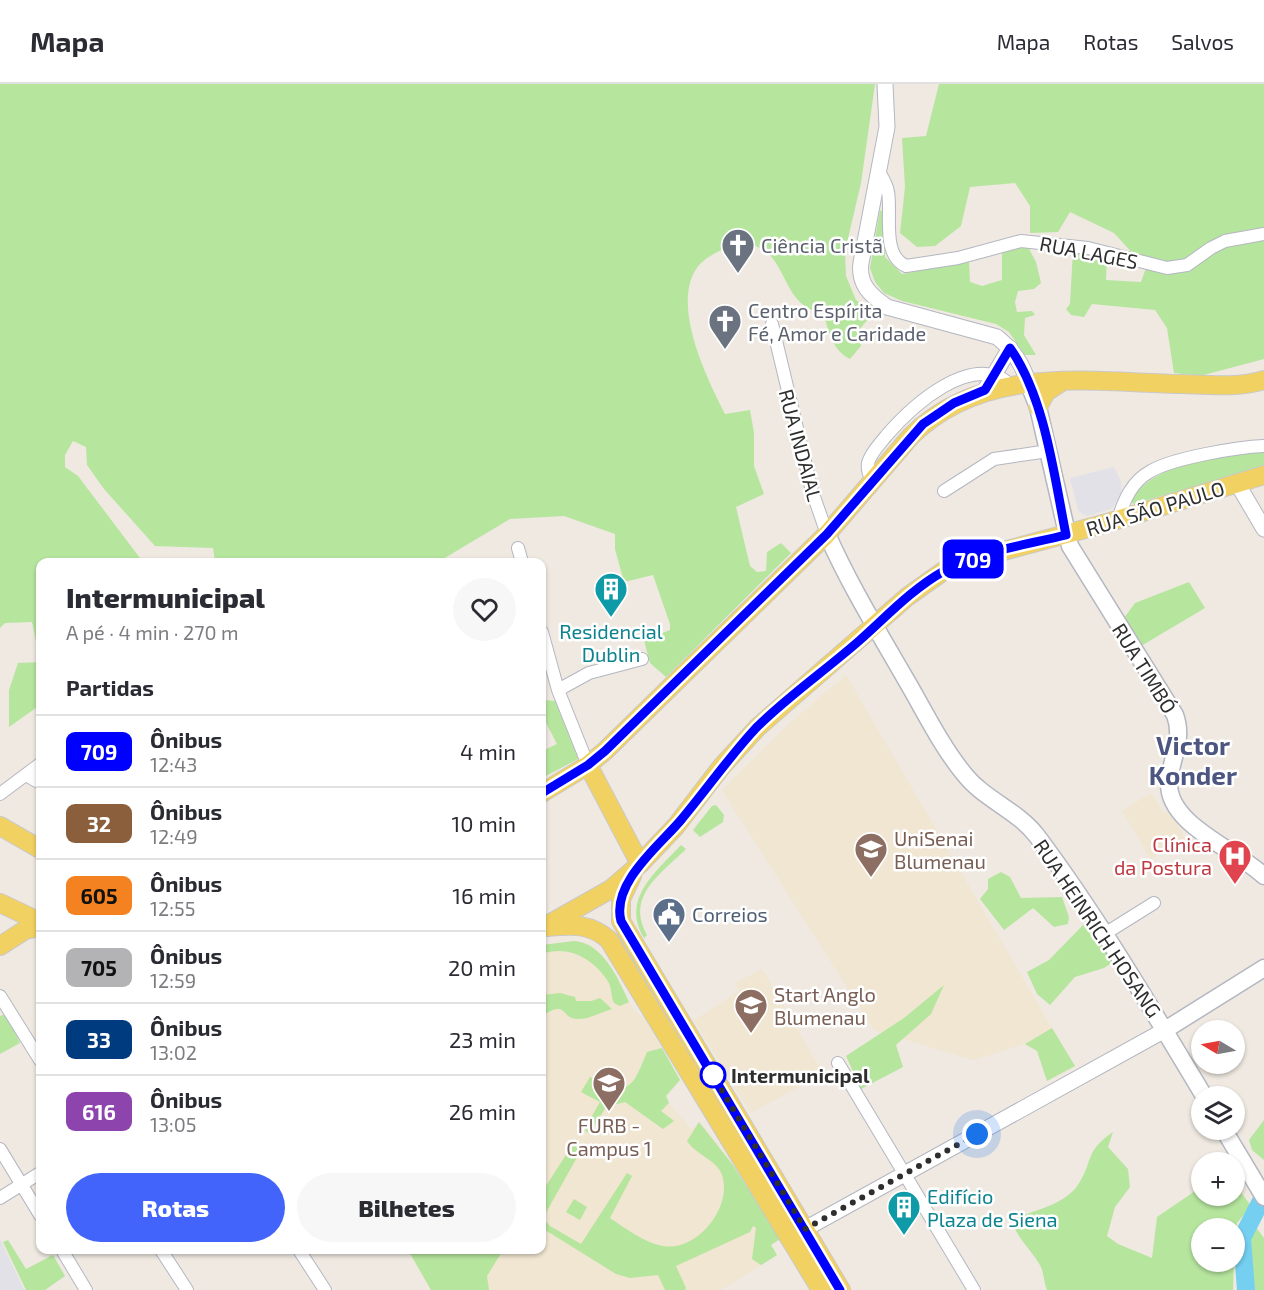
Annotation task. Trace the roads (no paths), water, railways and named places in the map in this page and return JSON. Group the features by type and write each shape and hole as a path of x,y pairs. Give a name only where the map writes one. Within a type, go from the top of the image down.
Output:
{"main road":[{"path":"546,791 588,765 827,534 923,424 954,403 985,390 1003,379 1028,382 1218,385 1264,380"},
{"path":"1038,407 1046,392 1063,381"},
{"name":"RUA TIMBÓ","path":"1028,382 1038,407 1066,535 1073,553 1175,715 1179,732 1169,782 1172,800 1187,822 1235,853 1264,876"},
{"name":"RUA SÃO PAULO","path":"546,925 611,889 640,864 680,821 722,766 758,727 907,597 945,570 970,560 1085,530 1264,475"},
{"path":"1060,508 1085,530"},
{"name":"RUA INDAIAL","path":"827,534 876,626"},
{"name":"RUA HEINRICH HOSANG","path":"876,626 965,776 1023,820 1106,933 1198,1086"},
{"path":"588,765 640,864 621,899 621,921 797,1233 821,1290"},
{"path":"0,826 36,847"},
{"path":"0,903 36,920"},
{"path":"600,932 609,919 621,921"},
{"path":"546,927 574,925 600,932 609,939 797,1233 840,1290"},
{"path":"0,946 25,930 36,928"},
{"path":"1165,1030 1264,968"},
{"path":"1180,1055 1183,1032 1194,1012"},
{"path":"1230,1140 1264,1197"}],"street":[{"path":"885,84 887,128 861,263 860,273 864,286 872,296 887,307 988,334 1010,348 1023,366 1028,382"},
{"name":"RUA LAGES","path":"878,170 888,191 891,245 897,260 906,266 958,258 1021,241 1088,248 1167,268 1187,265 1210,248 1225,241 1264,234"},
{"name":"RUA INDAIAL","path":"772,324 812,490 827,534"},
{"path":"872,480 868,470 871,456 895,426 921,401 940,388 968,376 1003,379 1010,348"},
{"path":"1118,519 1125,498 1151,471 1214,453 1264,446"},
{"path":"944,491 994,459 1048,451"},
{"path":"1237,483 1264,529"},
{"path":"518,548 521,558"},
{"path":"546,646 558,690 588,765"},
{"path":"558,690 589,673 642,659"},
{"path":"0,794 36,767"},
{"path":"26,775 36,781"},
{"path":"1106,933 1154,903"},
{"path":"0,996 36,1054"},
{"path":"797,1233 1165,1030"},
{"path":"838,1063 974,1290"},
{"path":"0,1149 36,1208"},
{"path":"0,1198 36,1176"},
{"path":"64,1254 86,1290"},
{"path":"164,1254 187,1290"},
{"path":"302,1254 325,1290"}],"waterway":[{"path":"1246,1290 1242,1238 1264,1195"}],"place":[{"name":"Ciência Cristã","path":"738,274"},
{"name":"Centro Espírita Fé, Amor e Caridade","path":"725,350"},
{"name":"Residencial Dublin","path":"611,618"},
{"name":"UniSenai Blumenau","path":"871,878"},
{"name":"Clínica da Postura","path":"1235,885"},
{"name":"Correios","path":"669,943"},
{"name":"Start Anglo Blumenau","path":"751,1034"},
{"name":"Intermunicipal","path":"713,1075"},
{"name":"FURB - Campus 1","path":"609,1112"},
{"name":"Edifício Plaza de Siena","path":"904,1236"}],"district":[{"name":"Victor Konder","path":"1193,759"}]}
